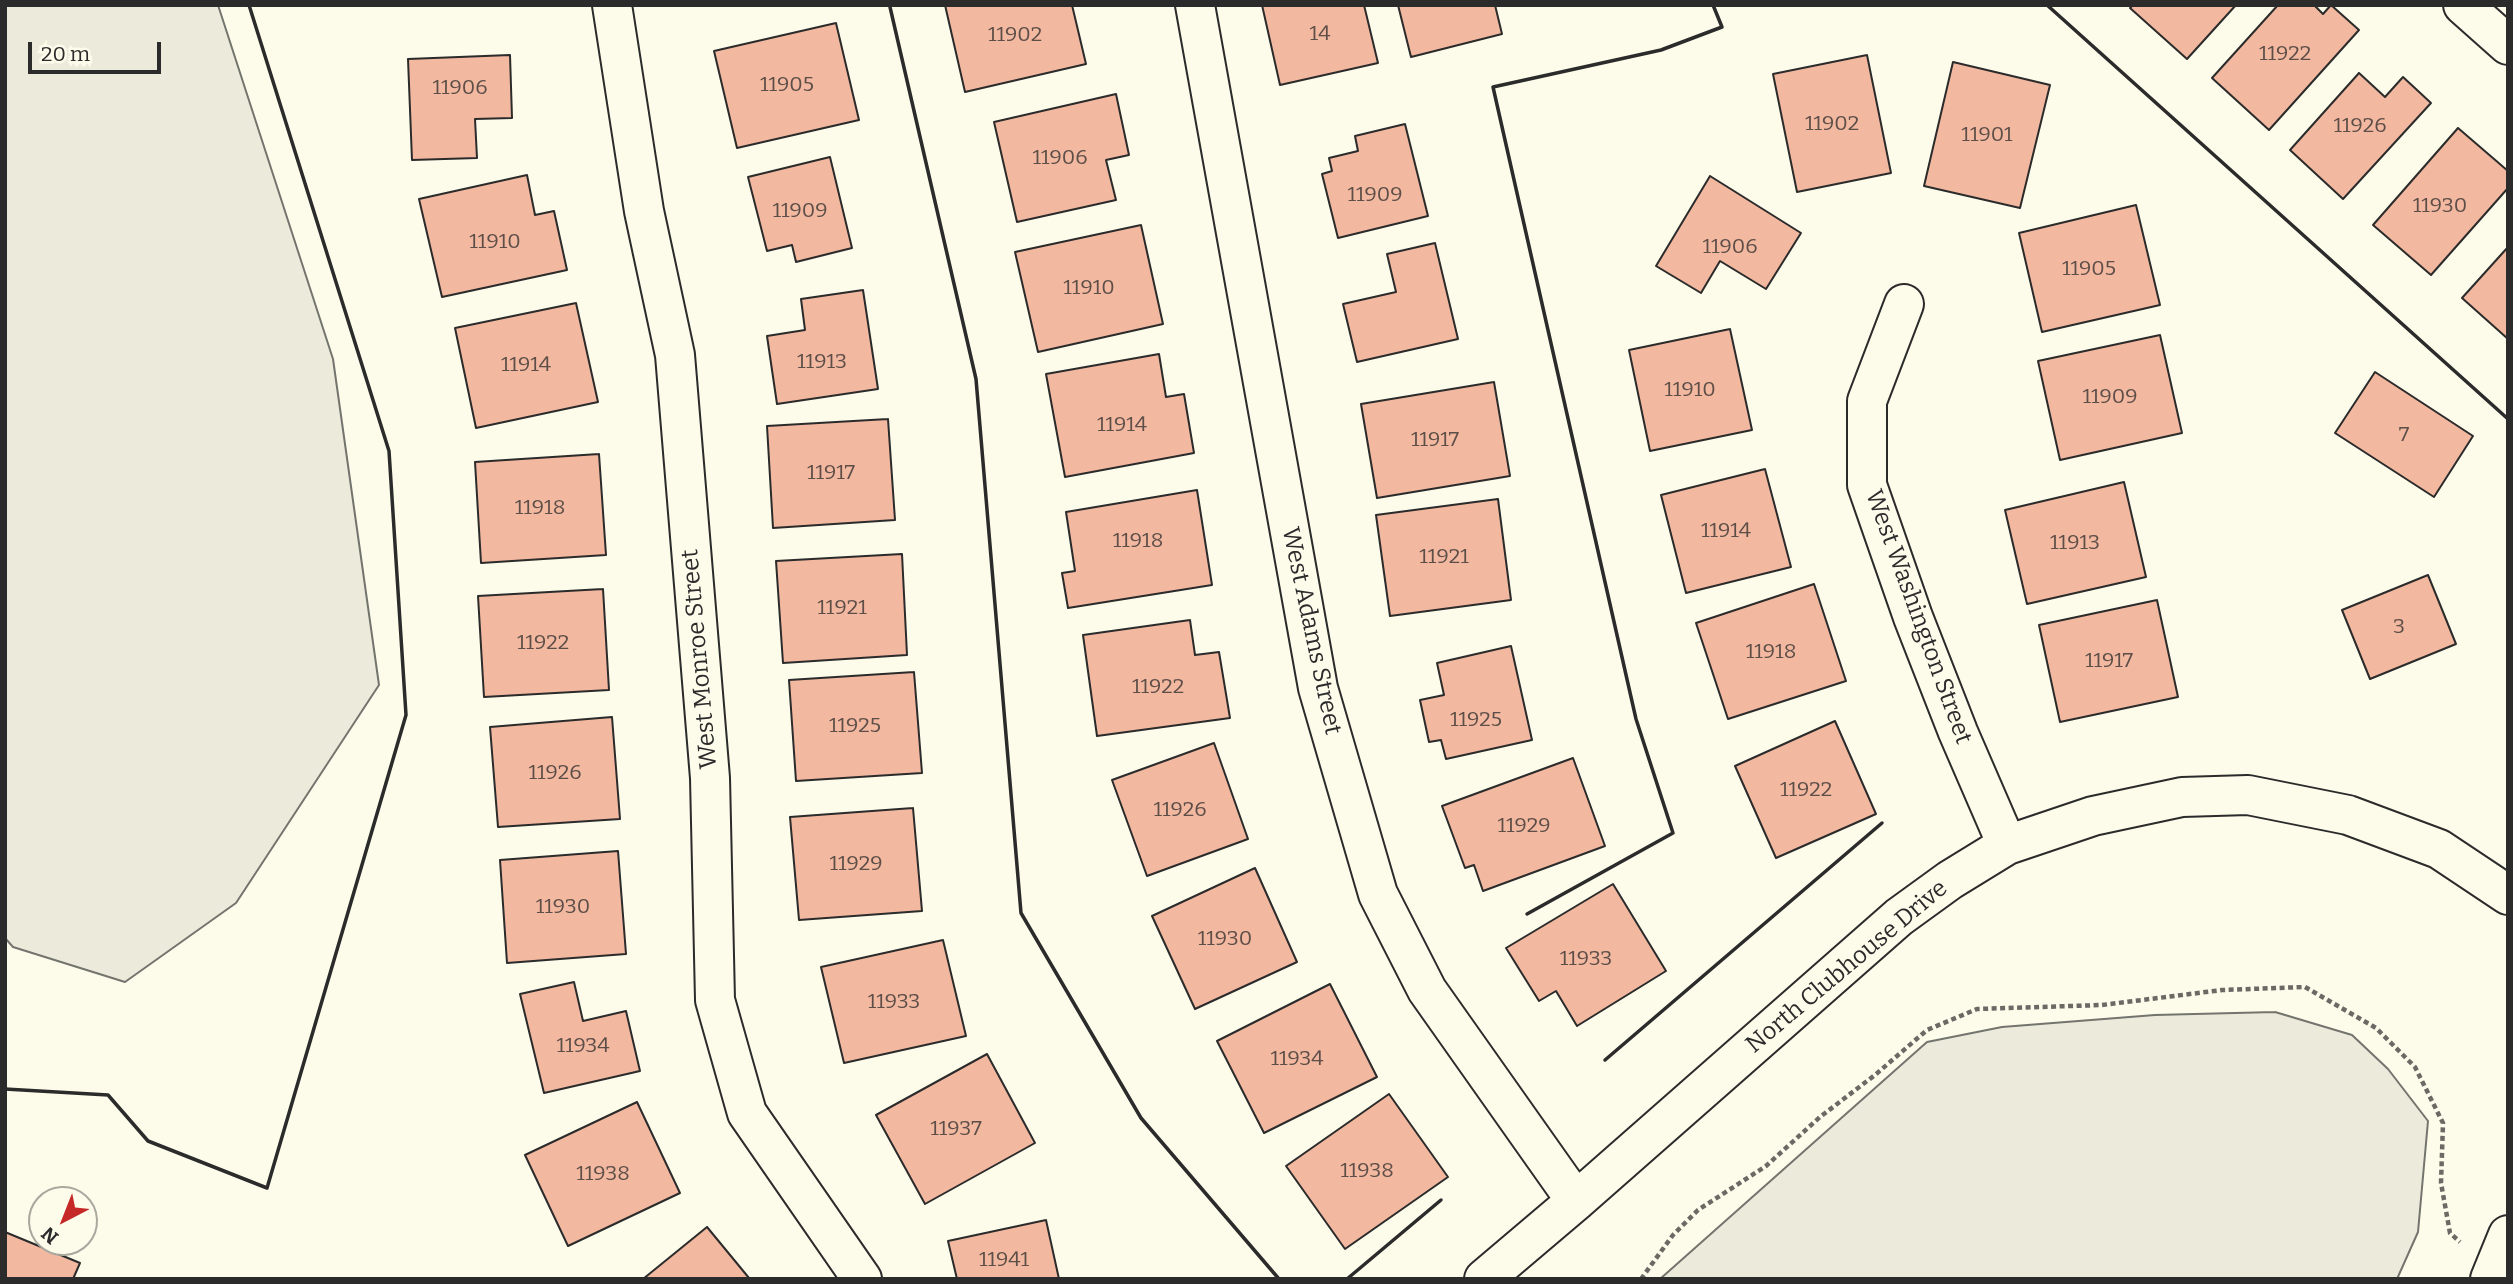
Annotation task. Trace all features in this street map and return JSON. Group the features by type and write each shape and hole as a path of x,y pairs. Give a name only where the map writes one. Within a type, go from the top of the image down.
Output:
{"street":[{"name":"West Monroe Street","path":"612,5 643,211 675,355 710,778 715,1000 747,1113 862,1279"},
{"name":"West Adams Street","path":"1195,5 1318,688 1378,894 1427,990 1576,1201"},
{"path":"2463,5 2508,45"},
{"name":"West Washington Street","path":"1904,304 1867,401 1867,485 1913,617 1958,732 2007,845"},
{"name":"North Clubhouse Drive","path":"1484,1279 1899,917 1950,880 2007,845 2092,816 2182,797 2248,795 2348,815 2439,849 2508,895"},
{"path":"2491,1276 2508,1235"}],"path":[{"path":"1641,1279 1673,1235 1698,1210 1766,1166 1820,1117 1875,1075 1927,1030 1978,1009 2102,1005 2222,990 2305,987 2376,1027 2415,1067 2443,1124 2441,1183 2450,1233 2491,1276"}],"shaded area":[{"path":"5,5 218,5 333,359 379,685 236,903 125,982 13,947 5,938"},
{"path":"2275,1012 2352,1035 2388,1069 2428,1121 2418,1232 2397,1279 1660,1279 1927,1042 2002,1027 2155,1015"}],"building":[{"path":"945,5 1072,5 1086,64 965,92"},
{"path":"1262,5 1364,5 1378,63 1280,85"},
{"path":"1398,5 1495,5 1502,34 1411,57"},
{"path":"2133,5 2236,5 2187,59 2130,8"},
{"path":"2278,5 2314,5 2323,14 2331,5 2359,30 2269,130 2212,78"},
{"path":"836,23 859,120 737,148 714,51"},
{"path":"510,55 512,118 475,119 477,158 412,160 408,59"},
{"path":"1867,55 1891,173 1797,192 1773,74"},
{"path":"1953,62 2050,85 2020,208 1924,186"},
{"path":"2359,73 2385,97 2403,77 2431,103 2343,199 2290,150"},
{"path":"1116,94 1129,155 1106,160 1116,200 1017,222 994,122"},
{"path":"1405,124 1428,216 1338,238 1322,174 1332,171 1329,158 1358,151 1355,136"},
{"path":"2458,128 2508,171 2508,188 2431,275 2373,225"},
{"path":"830,157 852,248 796,262 792,245 767,251 748,177"},
{"path":"527,175 535,215 554,211 567,270 442,297 419,199"},
{"path":"1710,176 1801,233 1766,289 1720,261 1701,293 1656,266"},
{"path":"2136,205 2160,305 2042,332 2019,233"},
{"path":"1141,225 1163,324 1038,352 1015,252"},
{"path":"1435,243 1458,339 1357,362 1343,304 1396,292 1387,254"},
{"path":"2508,247 2508,339 2462,298"},
{"path":"863,290 878,389 777,404 767,336 805,330 801,299"},
{"path":"576,303 598,402 476,428 455,328"},
{"path":"1730,329 1752,430 1650,451 1629,350"},
{"path":"2160,335 2182,433 2060,460 2038,361"},
{"path":"1159,354 1166,397 1184,394 1194,453 1065,477 1046,374"},
{"path":"2375,372 2473,436 2434,497 2335,433"},
{"path":"1494,382 1510,476 1377,498 1361,404"},
{"path":"888,419 895,520 773,528 767,426"},
{"path":"599,454 606,555 481,563 475,462"},
{"path":"1765,469 1791,567 1686,593 1661,495"},
{"path":"2124,482 2146,577 2027,604 2005,510"},
{"path":"1197,490 1212,585 1068,608 1062,573 1075,571 1066,512"},
{"path":"1498,499 1511,600 1390,616 1376,515"},
{"path":"902,554 907,655 783,663 776,561"},
{"path":"2428,575 2456,644 2370,679 2342,610"},
{"path":"1814,584 1846,681 1728,719 1696,623"},
{"path":"603,589 609,690 484,697 478,596"},
{"path":"2157,600 2178,697 2060,722 2039,625"},
{"path":"1190,620 1195,655 1219,652 1230,718 1097,736 1083,635"},
{"path":"1511,646 1532,740 1446,759 1441,740 1429,742 1420,700 1444,695 1437,663"},
{"path":"914,672 922,773 796,781 789,680"},
{"path":"612,717 620,819 498,827 490,727"},
{"path":"1835,721 1876,814 1776,858 1735,766"},
{"path":"1214,743 1248,839 1147,876 1112,780"},
{"path":"1573,758 1605,846 1483,891 1474,865 1465,868 1442,806"},
{"path":"913,808 922,911 799,920 790,817"},
{"path":"618,851 626,954 507,963 500,860"},
{"path":"1255,868 1297,962 1195,1009 1152,916"},
{"path":"1613,884 1666,971 1577,1026 1556,991 1539,1001 1506,948"},
{"path":"943,940 966,1036 844,1063 821,967"},
{"path":"574,982 583,1021 626,1011 640,1071 544,1093 520,994"},
{"path":"1330,984 1377,1077 1264,1133 1217,1041"},
{"path":"987,1054 1035,1143 925,1204 876,1115"},
{"path":"1389,1094 1448,1177 1345,1249 1286,1166"},
{"path":"637,1102 680,1193 568,1246 525,1155"},
{"path":"1046,1220 1059,1279 957,1279 948,1241"},
{"path":"707,1227 749,1278 643,1279"},
{"path":"5,1232 28,1242 28,1256 63,1256 80,1263 73,1279 5,1279"}],"wall":[{"path":"5,1089 108,1095 148,1141 267,1188 406,715 389,451 249,5"},
{"path":"1527,914 1673,833 1636,719 1493,87 1661,50 1722,27 1713,5"},
{"path":"2047,5 2508,419"},
{"path":"890,7 976,379 1021,913 1141,1118 1279,1279"},
{"path":"1605,1060 1882,823"},
{"path":"1347,1279 1441,1200"}]}
